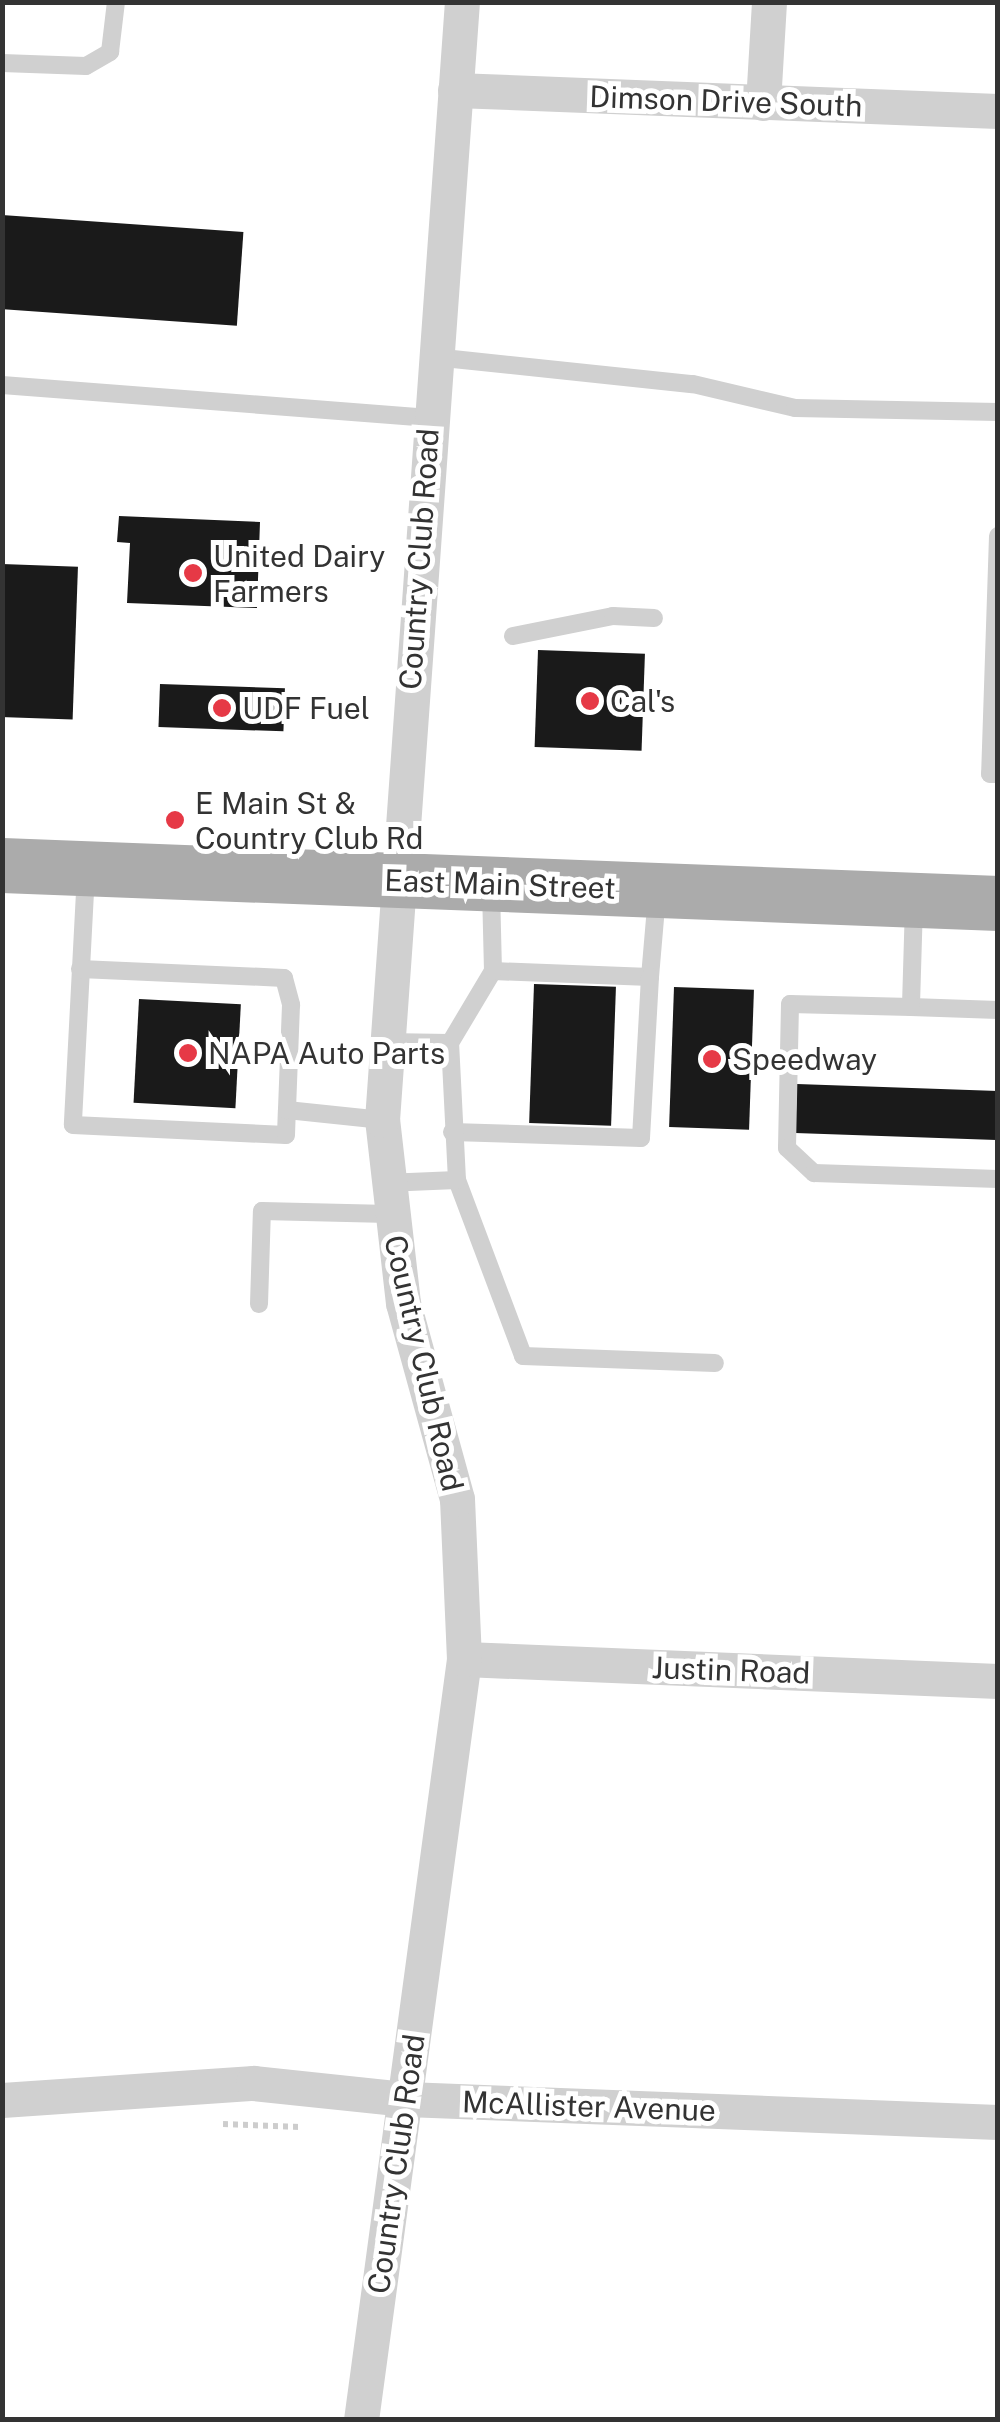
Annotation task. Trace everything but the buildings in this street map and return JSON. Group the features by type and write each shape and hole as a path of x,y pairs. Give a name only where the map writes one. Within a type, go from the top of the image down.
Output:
{"main road":[{"name":"East Main Street","path":"2,864 998,903"}],"street":[{"name":"Country Club Road","path":"361,2420 464,1659 457,1499 386,1198 382,1120 384,1042 462,2"},
{"path":"762,103 769,2"},
{"name":"Dimson Drive South","path":"455,90 998,111"},
{"name":"Justin Road","path":"464,1659 998,1681"},
{"name":"McAllister Avenue","path":"2,2100 252,2084 406,2100 998,2122"}],"lane":[{"path":"2,63 86,66 110,52 116,2"},
{"path":"434,357 693,384 796,408 998,412"},
{"path":"2,385 430,418"},
{"path":"998,536 990,774 998,774"},
{"path":"513,636 613,616 654,618"},
{"path":"80,969 284,978 292,1005 286,1134 73,1125 80,969 86,868"},
{"path":"491,884 493,971 450,1042 452,1132 457,1180 523,1356 716,1362"},
{"path":"452,1132 641,1138 658,890"},
{"path":"911,1007 914,900"},
{"path":"493,971 650,977"},
{"path":"998,1010 790,1004 787,1148 814,1172 998,1178"},
{"path":"384,1042 450,1042"},
{"path":"287,1110 382,1120"},
{"path":"259,1304 262,1211 386,1198 457,1180"}],"place":[{"name":"United Dairy Farmers","path":"193,573"},
{"name":"Cal's","path":"590,701"},
{"name":"UDF Fuel","path":"222,708"},
{"name":"E Main St & Country Club Rd","path":"175,820"},
{"name":"NAPA Auto Parts","path":"188,1053"},
{"name":"Speedway","path":"712,1059"}]}
